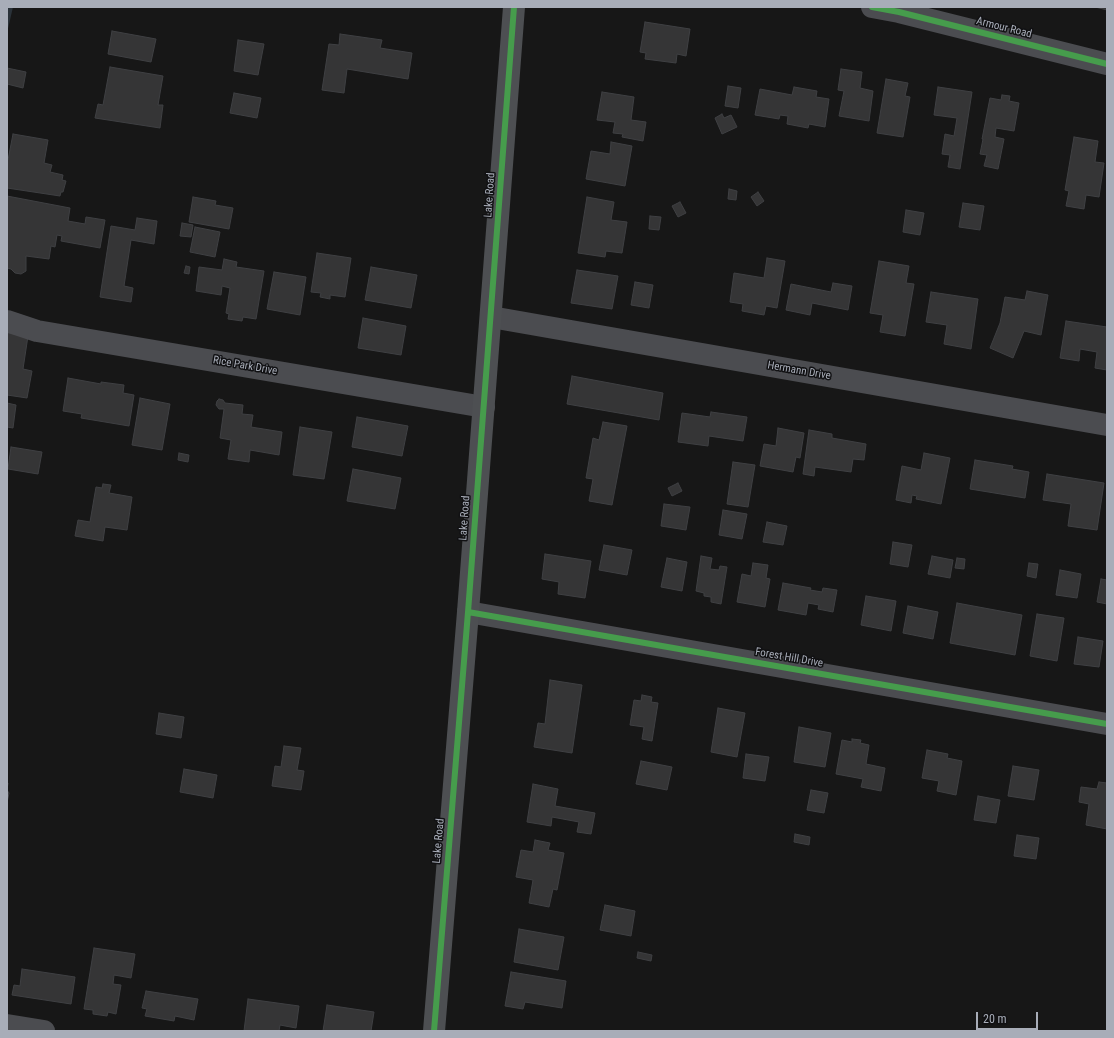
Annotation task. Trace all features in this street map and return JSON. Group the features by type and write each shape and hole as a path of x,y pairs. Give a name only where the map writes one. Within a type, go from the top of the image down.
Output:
{"main road":[{"name":"Lake Road","path":"434,1031 468,612 514,7"}],"street":[{"name":"Armour Road","path":"872,7 899,12 1107,64"},
{"name":"Hermann Drive","path":"490,317 1107,425"},
{"name":"Rice Park Drive","path":"7,321 37,331 484,407"},
{"name":"Forest Hill Drive","path":"468,612 1107,724"},
{"path":"7,1025 44,1031"}],"shaded area":[{"path":"7,7 13,7 7,33"}],"building":[{"path":"1095,7 1107,7 1107,10"},
{"path":"645,22 690,29 686,56 677,54 676,63 645,59 646,53 640,52"},
{"path":"112,31 156,39 151,62 108,54"},
{"path":"340,34 382,40 380,48 412,53 408,79 347,69 344,93 322,90 329,44 339,45"},
{"path":"238,40 264,44 258,75 234,71"},
{"path":"110,67 163,76 158,105 163,105 160,128 95,118 98,104 103,105"},
{"path":"7,68 26,72 23,88 7,84"},
{"path":"841,69 862,72 860,88 873,91 869,121 839,116 844,91 838,90"},
{"path":"886,79 908,83 905,96 910,97 903,137 877,133"},
{"path":"728,86 741,88 738,108 725,106"},
{"path":"794,87 817,91 816,97 829,99 825,127 809,124 808,128 787,124 788,116 780,115 779,119 755,115 760,89 792,95"},
{"path":"938,87 972,92 960,169 948,167 950,155 942,154 945,134 954,136 957,118 934,115"},
{"path":"602,92 634,97 631,120 646,122 643,141 622,137 623,134 613,133 615,122 597,120"},
{"path":"234,93 261,98 257,118 230,113"},
{"path":"1002,95 1010,96 1009,101 1019,103 1014,131 996,128 995,137 1004,139 998,169 984,166 987,155 980,154 990,98 1001,100"},
{"path":"722,114 724,118 731,115 737,127 722,134 715,118"},
{"path":"13,134 48,140 44,163 52,165 50,172 63,175 62,180 66,181 63,192 61,192 60,196 7,188 7,160"},
{"path":"1074,137 1098,141 1095,162 1104,163 1099,197 1086,195 1084,209 1066,206 1069,191 1065,190"},
{"path":"611,142 632,146 625,186 586,179 591,151 610,154"},
{"path":"729,189 737,191 736,200 728,199"},
{"path":"758,192 764,201 757,206 751,197"},
{"path":"7,196 70,208 68,221 85,224 86,217 105,220 100,248 61,241 62,236 57,235 55,247 51,246 49,259 26,256 26,271 21,274 15,273 11,269 7,268"},
{"path":"193,197 216,201 215,205 233,208 229,229 189,222"},
{"path":"587,197 614,202 611,220 627,222 622,253 606,251 605,257 578,253"},
{"path":"680,202 686,213 678,217 672,206"},
{"path":"963,203 984,206 980,230 959,227"},
{"path":"906,210 924,213 920,235 903,232"},
{"path":"650,216 661,217 659,230 649,229"},
{"path":"137,218 157,221 154,244 131,240 124,286 133,288 131,302 100,297 111,226 135,230"},
{"path":"182,223 193,225 191,237 180,236"},
{"path":"195,227 220,232 215,257 190,252"},
{"path":"317,253 351,258 345,297 330,295 330,299 320,297 321,293 311,292"},
{"path":"767,258 785,261 777,308 766,306 764,315 742,311 743,304 730,302 734,273 764,278"},
{"path":"224,259 237,262 236,267 264,271 256,319 243,317 242,321 228,319 229,314 226,313 230,288 222,286 221,295 196,291 199,267 222,270"},
{"path":"879,261 909,266 906,283 914,284 905,336 880,332 883,315 870,313"},
{"path":"186,266 190,267 189,274 184,273"},
{"path":"371,267 417,275 411,308 365,300"},
{"path":"577,270 618,276 612,309 571,303"},
{"path":"274,272 306,277 300,315 267,309"},
{"path":"635,282 653,285 649,308 631,305"},
{"path":"833,283 852,286 848,310 812,303 810,315 786,310 791,284 831,292"},
{"path":"1027,291 1048,295 1041,335 1024,331 1013,358 990,348 1000,323 1005,297 1025,300"},
{"path":"931,292 978,299 971,349 944,344 947,325 926,322"},
{"path":"363,318 406,326 401,355 358,348"},
{"path":"1066,321 1107,327 1107,370 1095,368 1097,352 1080,349 1079,361 1060,358"},
{"path":"7,333 28,336 23,369 32,371 27,398 7,395"},
{"path":"572,376 663,393 659,420 567,404"},
{"path":"68,378 101,384 101,382 124,385 123,393 134,395 129,426 81,418 82,414 63,411"},
{"path":"140,398 170,404 162,450 132,445"},
{"path":"219,399 223,400 225,403 243,405 242,414 253,415 251,427 282,432 279,455 250,450 249,462 228,459 231,440 220,438 224,409 219,409 216,405"},
{"path":"7,403 16,405 13,428 7,427"},
{"path":"711,412 747,417 743,441 709,436 708,446 678,442 682,413 710,417"},
{"path":"357,417 408,426 402,456 352,447"},
{"path":"603,422 627,426 612,505 589,501 593,479 586,478 593,438 599,440"},
{"path":"300,427 332,432 324,479 293,475"},
{"path":"778,428 804,433 800,458 796,457 793,472 760,466 764,444 776,446"},
{"path":"809,430 832,434 832,438 866,444 864,460 853,459 851,472 815,467 814,476 803,474"},
{"path":"11,447 42,452 38,474 8,469"},
{"path":"179,453 189,455 188,462 178,460"},
{"path":"924,453 950,458 941,504 916,499 917,496 912,495 911,503 896,500 902,466 921,470"},
{"path":"975,460 1013,466 1012,469 1029,472 1025,498 970,489"},
{"path":"733,462 755,465 748,507 727,504"},
{"path":"353,469 401,478 395,509 347,501"},
{"path":"1047,474 1104,483 1097,530 1068,526 1071,504 1043,500"},
{"path":"678,483 682,491 672,496 668,488"},
{"path":"103,484 111,485 109,493 132,497 127,530 105,527 103,541 75,536 78,520 90,522 96,487 102,488"},
{"path":"664,504 690,507 686,530 661,526"},
{"path":"723,510 747,514 742,539 719,535"},
{"path":"767,522 787,526 783,545 763,542"},
{"path":"893,542 912,545 908,567 890,564"},
{"path":"604,545 632,550 627,575 599,570"},
{"path":"545,554 591,561 585,598 558,594 559,582 542,579"},
{"path":"701,556 712,558 710,569 719,570 720,566 727,567 721,604 711,602 711,597 704,596 704,593 696,591"},
{"path":"932,556 953,560 950,578 928,574"},
{"path":"667,558 687,562 682,591 661,587"},
{"path":"957,558 965,559 964,569 955,568"},
{"path":"753,563 768,565 766,578 770,579 765,607 737,602 742,574 751,576"},
{"path":"1029,563 1038,564 1036,578 1027,576"},
{"path":"1060,570 1081,574 1077,598 1056,595"},
{"path":"1101,579 1107,580 1107,604 1097,602"},
{"path":"783,583 811,588 810,590 822,592 823,588 837,590 833,612 818,609 819,605 808,603 806,615 778,610"},
{"path":"866,596 896,601 891,631 861,625"},
{"path":"957,603 1022,615 1015,655 950,643"},
{"path":"908,606 938,612 933,639 903,633"},
{"path":"1037,614 1064,618 1057,661 1030,656"},
{"path":"1078,637 1103,641 1099,667 1074,664"},
{"path":"550,680 582,685 572,753 534,747 538,723 545,724"},
{"path":"642,695 652,697 651,702 658,703 652,741 642,739 644,727 630,725 634,700 641,701"},
{"path":"718,708 745,713 737,757 711,752"},
{"path":"159,713 184,717 181,738 156,734"},
{"path":"799,727 831,733 825,767 794,762"},
{"path":"852,739 861,740 860,743 869,745 866,764 885,768 881,791 861,787 863,779 836,774 842,740 852,742"},
{"path":"284,746 301,748 297,770 304,771 301,790 272,786 275,766 281,767"},
{"path":"927,750 948,754 947,758 962,761 956,795 937,791 939,781 922,778"},
{"path":"746,754 769,757 765,781 743,778"},
{"path":"641,761 672,767 667,790 636,784"},
{"path":"1013,766 1039,770 1034,800 1008,796"},
{"path":"184,769 217,775 213,798 180,792"},
{"path":"1099,782 1107,783 1107,829 1086,825 1089,804 1079,802 1081,787 1097,789"},
{"path":"533,784 558,789 555,806 595,813 591,834 577,832 579,822 552,817 551,826 527,822"},
{"path":"7,790 9,793 7,803"},
{"path":"811,790 828,793 824,813 807,810"},
{"path":"978,796 1000,800 996,823 974,820"},
{"path":"795,834 810,837 809,845 794,842"},
{"path":"1017,835 1039,838 1036,859 1014,856"},
{"path":"535,840 550,843 548,850 564,853 557,890 553,889 549,907 529,903 533,880 516,877 521,850 533,852"},
{"path":"605,905 635,911 631,936 600,930"},
{"path":"519,929 564,937 558,970 514,962"},
{"path":"94,948 135,954 131,978 114,975 113,984 121,985 116,1014 108,1012 107,1016 93,1014 93,1010 84,1009"},
{"path":"638,952 652,955 651,961 637,958"},
{"path":"22,969 75,977 71,1004 12,995 14,985 20,986"},
{"path":"511,972 566,981 562,1008 525,1002 523,1009 505,1006"},
{"path":"146,991 198,999 194,1020 175,1016 174,1021 145,1016 147,1009 142,1008"},
{"path":"248,999 299,1006 296,1028 280,1025 279,1031 244,1031"},
{"path":"327,1005 374,1012 371,1031 323,1031"}],"cycle path":[{"path":"434,1031 468,612 514,7"},
{"path":"872,7 899,12 1107,64"},
{"path":"468,612 1107,724"}]}
